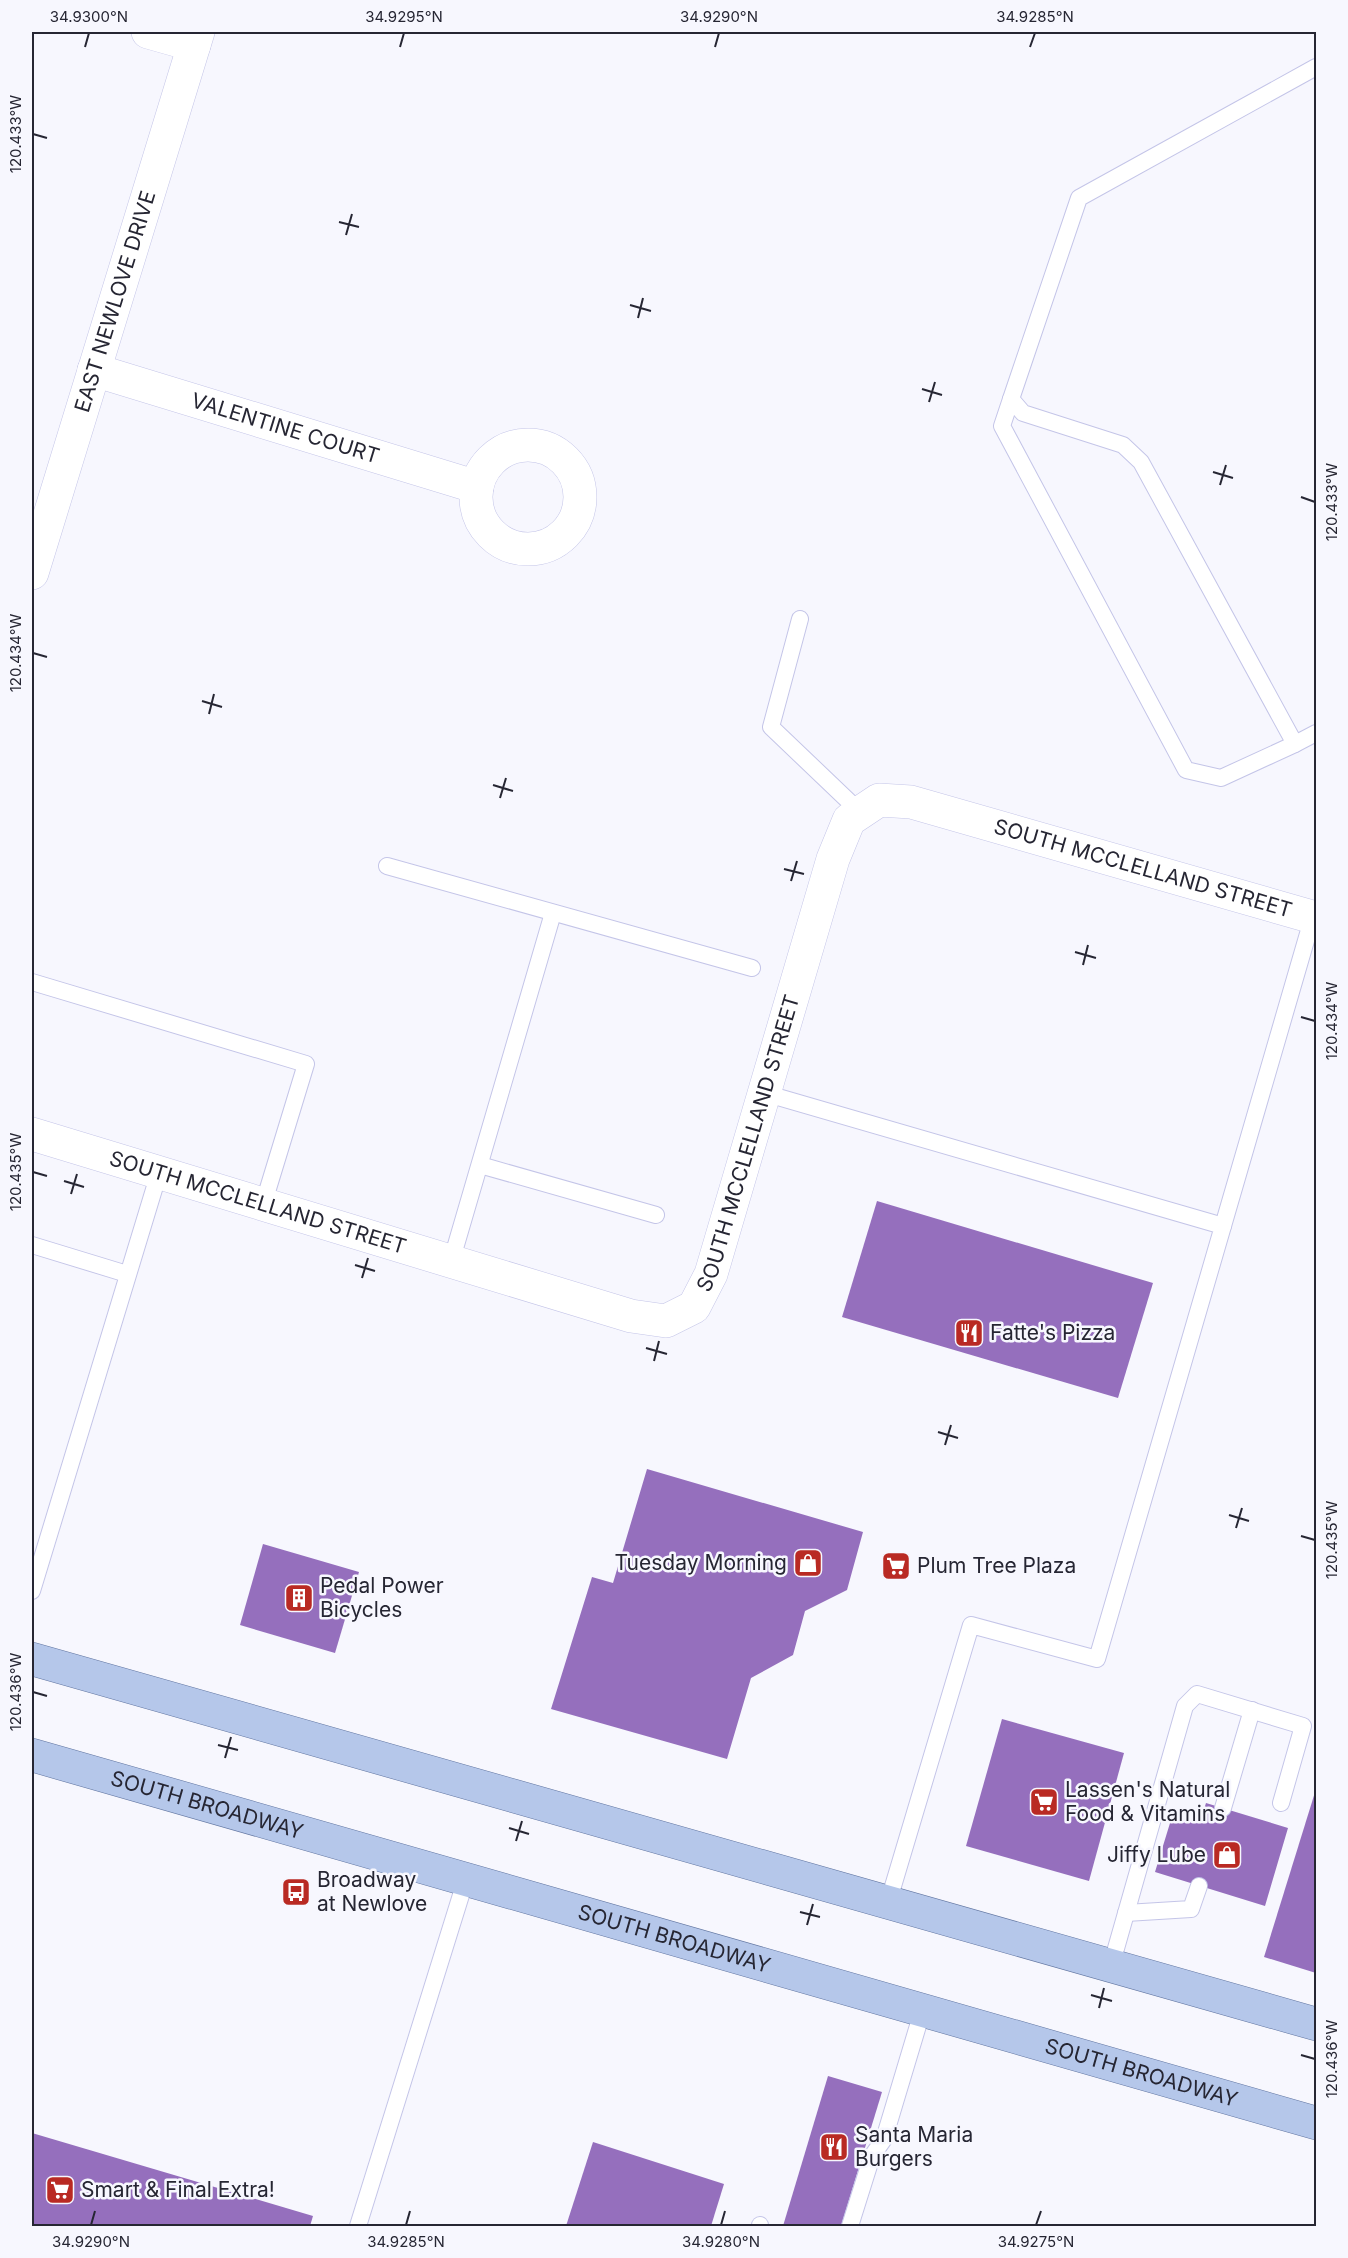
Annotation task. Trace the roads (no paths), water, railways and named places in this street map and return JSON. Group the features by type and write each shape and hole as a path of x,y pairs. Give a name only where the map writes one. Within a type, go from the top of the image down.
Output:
{"main road":[{"path":"32,1659 1317,2024"},
{"name":"SOUTH BROADWAY","path":"32,1755 1317,2123"}],"street":[{"path":"148,32 196,38"},
{"name":"EAST NEWLOVE DRIVE","path":"32,573 196,38"},
{"name":"VALENTINE COURT","path":"94,370 477,487"},
{"name":"SOUTH MCCLELLAND STREET","path":"33,1139 159,1173 631,1316 666,1321 694,1307 711,1274 833,859 849,820 879,800 911,802 1315,914"}],"lane":[{"path":"1317,68 1079,198 1002,426 1186,770 1221,778 1317,733"},
{"path":"1011,399 1023,413 1122,445 1141,462 1295,744"},
{"path":"800,619 771,727 860,812"},
{"path":"387,866 752,968"},
{"path":"451,1262 553,914"},
{"path":"888,1902 971,1625 1097,1659 1315,914"},
{"path":"32,981 306,1064 263,1204"},
{"path":"764,1093 1223,1226"},
{"path":"480,1166 656,1215"},
{"path":"32,1591 159,1173"},
{"path":"32,1247 127,1274"},
{"path":"1111,1966 1185,1706 1197,1694 1303,1726 1281,1803"},
{"path":"1223,1808 1252,1710"},
{"path":"358,2226 466,1879"},
{"path":"1126,1913 1191,1909 1199,1886"},
{"path":"850,2226 872,2156 884,2139 922,2009"}],"place":[{"name":"Fatte's Pizza","path":"969,1333"},
{"name":"Tuesday Morning","path":"808,1563"},
{"name":"Plum Tree Plaza","path":"896,1566"},
{"name":"Pedal Power Bicycles","path":"299,1598"},
{"name":"Lassen's Natural Food & Vitamins","path":"1044,1802"},
{"name":"Jiffy Lube","path":"1227,1855"},
{"name":"Broadway at Newlove","path":"296,1892"},
{"name":"Santa Maria Burgers","path":"834,2147"},
{"name":"Smart & Final Extra!","path":"60,2190"}]}
